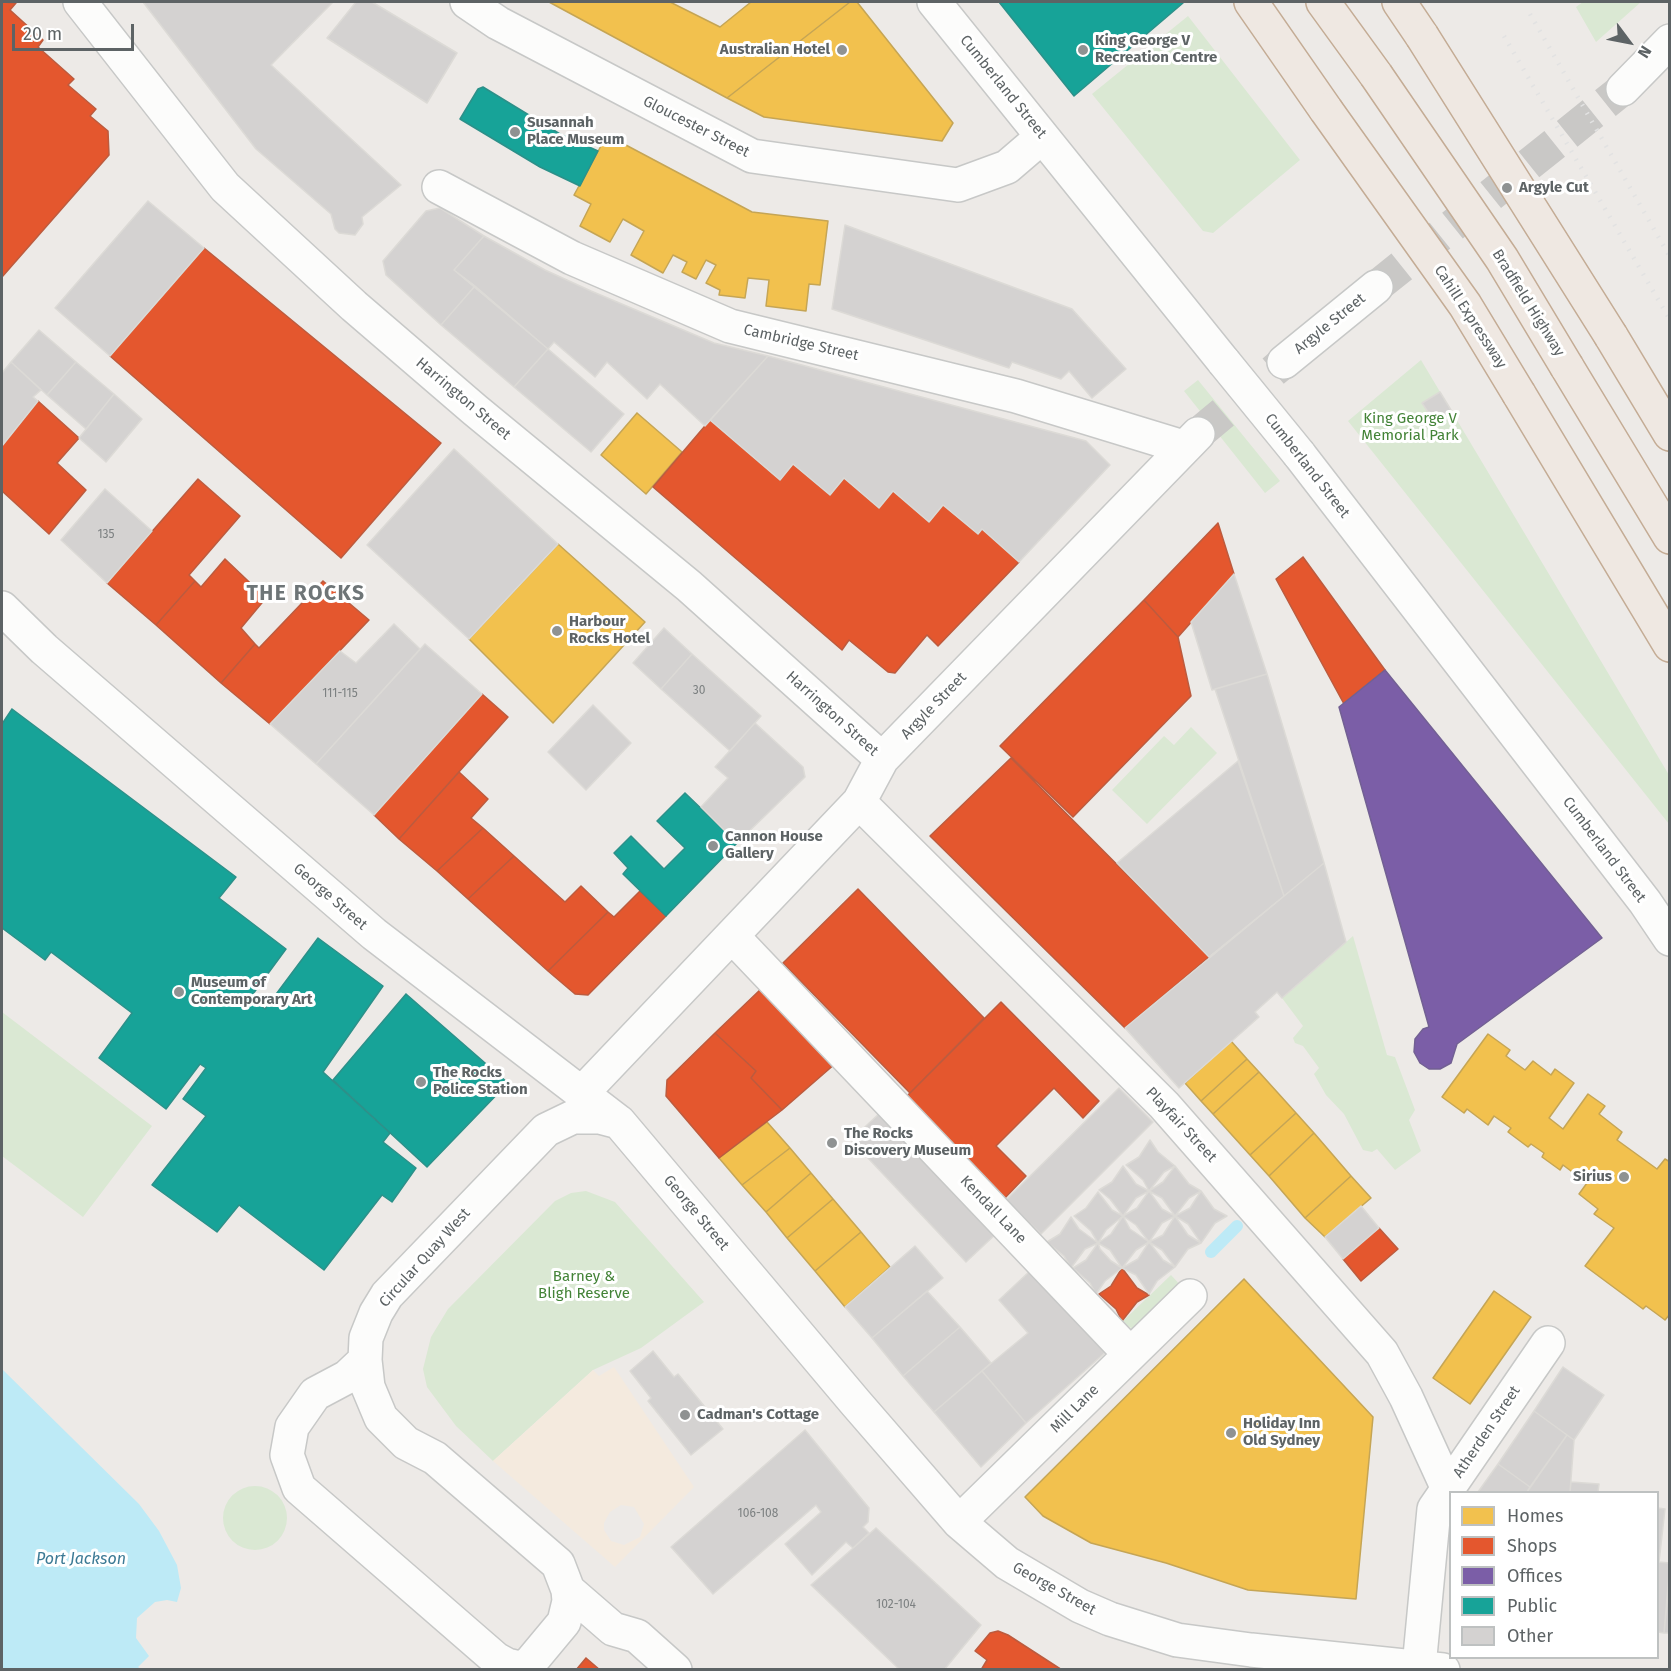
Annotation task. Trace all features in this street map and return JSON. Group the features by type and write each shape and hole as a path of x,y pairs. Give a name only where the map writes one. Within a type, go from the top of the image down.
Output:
{"highway":[{"name":"Cahill Expressway","path":"1251,2 1465,305 1670,645"},
{"name":"Bradfield Highway","path":"1323,2 1502,259 1670,537"},
{"path":"1399,2 1605,326 1670,434"},
{"path":"1408,2 1422,36"}],"street":[{"name":"Harrington Street","path":"80,2 225,187 354,306 475,410 689,586 882,759"},
{"name":"Gloucester Street","path":"467,2 498,23 752,156 958,185 1006,167 1042,137"},
{"name":"Cumberland Street","path":"934,2 1299,454 1645,902 1670,939"},
{"path":"1623,89 1670,41"},
{"name":"Cambridge Street","path":"439,187 572,258 730,326 1191,440"},
{"name":"Argyle Street","path":"1284,362 1376,287"},
{"name":"Argyle Street","path":"583,1092 859,802 882,759 1191,440"},
{"name":"George Street","path":"2,608 80,680 374,934 583,1092 619,1122 959,1522 1007,1563 1029,1578 1110,1619 1250,1660 1431,1668"},
{"name":"Playfair Street","path":"859,802 1164,1105 1382,1353 1406,1397 1448,1489"},
{"name":"Kendall Lane","path":"732,936 1130,1354"},
{"name":"Circular Quay West","path":"619,1122 600,1117 573,1117 546,1130 387,1295 376,1313 366,1338 365,1360 368,1387 381,1418 406,1443 435,1458 558,1564 568,1590 613,1629 637,1636 675,1670"},
{"name":"Mill Lane","path":"959,1522 1190,1296"},
{"name":"Atherden Street","path":"1431,1668 1432,1517 1448,1489 1548,1343"},
{"path":"365,1360 347,1377 315,1394 292,1427 287,1455 298,1488 496,1659 507,1665 520,1668 529,1664 564,1622 570,1601 568,1590"}],"green space":[{"path":"1583,2 1641,2 1596,42 1576,7"},
{"path":"1188,16 1300,160 1213,233 1203,231 1092,94"},
{"name":"King George V Memorial Park","path":"1421,360 1669,775 1669,824 1348,421"},
{"path":"1198,380 1280,481 1265,493 1184,391"},
{"path":"1191,727 1217,753 1147,824 1112,790 1164,736 1174,745"},
{"path":"1353,936 1387,1055 1395,1057 1415,1110 1409,1120 1421,1151 1395,1170 1377,1149 1372,1152 1363,1150 1344,1114 1326,1095 1314,1074 1319,1068 1303,1046 1295,1043 1293,1038 1303,1026 1282,998"},
{"path":"2,1012 152,1126 83,1217 2,1156"},
{"name":"Barney & Bligh Reserve","path":"586,1191 615,1202 704,1302 641,1348 593,1370 493,1461 456,1426 427,1387 423,1369 431,1337 448,1309 555,1201 571,1193"},
{"path":"1171,1275 1183,1288 1134,1335 1129,1332 1131,1328 1122,1322"},
{"path":"255,1486 267,1488 278,1495 285,1506 287,1518 285,1530 278,1541 267,1548 255,1550 243,1548 232,1541 225,1530 223,1518 225,1506 232,1495 243,1488"}],"sand":[{"path":"614,1367 694,1487 615,1567 493,1461 593,1370 599,1376","holes":["621,1505 634,1507 644,1524 640,1537 624,1545 611,1541 604,1530 604,1523 610,1512"]}],"water":[{"name":"Port Jackson","path":"2,1369 139,1504 159,1531 177,1565 181,1588 177,1602 167,1600 155,1602 137,1618 136,1638 149,1656 138,1667 141,1669 2,1669"}],"building: Homes":[{"path":"549,2 670,2 720,27 751,2 850,2 727,98"},
{"name":"Australian Hotel","path":"850,2 857,2 953,123 942,141 764,117 727,98"},
{"path":"607,135 752,212 828,221 820,285 809,284 806,311 766,306 769,280 748,278 745,298 719,295 720,290 706,283 716,265 706,260 696,279 682,272 687,262 673,255 663,273 631,255 644,231 623,219 610,242 580,226 591,204 574,195"},
{"path":"637,413 682,452 646,494 601,455"},
{"name":"Harbour Rocks Hotel","path":"558,544 645,622 553,723 469,639"},
{"name":"Sirius","path":"1488,1034 1510,1050 1506,1056 1525,1070 1533,1061 1551,1075 1555,1069 1574,1083 1549,1118 1563,1129 1588,1094 1605,1106 1599,1114 1622,1132 1617,1140 1657,1169 1665,1159 1670,1162 1670,1314 1665,1320 1646,1306 1643,1309 1585,1266 1614,1228 1594,1214 1598,1209 1579,1194 1587,1183 1563,1165 1560,1170 1542,1157 1544,1153 1531,1144 1528,1147 1508,1132 1511,1128 1494,1116 1488,1125 1467,1109 1464,1113 1442,1097"},
{"path":"1231,1041 1247,1059 1201,1101 1185,1083"},
{"path":"1247,1059 1259,1072 1213,1114 1201,1101"},
{"path":"1259,1072 1296,1113 1250,1155 1213,1114"},
{"path":"1296,1113 1314,1133 1269,1176 1250,1155"},
{"path":"767,1122 790,1148 742,1185 719,1158"},
{"path":"1314,1133 1351,1176 1305,1218 1269,1176"},
{"path":"790,1148 811,1173 766,1212 742,1185"},
{"path":"811,1173 833,1199 787,1238 766,1212"},
{"path":"1351,1176 1371,1198 1325,1237 1305,1218"},
{"path":"833,1199 861,1232 815,1271 787,1238"},
{"path":"861,1232 890,1267 845,1307 815,1271"},
{"name":"Holiday Inn Old Sydney","path":"1244,1279 1373,1417 1356,1599 1248,1590 1166,1563 1091,1543 1043,1516 1025,1497"},
{"path":"1494,1291 1531,1317 1470,1404 1433,1378"}],"building: Shops":[{"path":"2,2 16,3 10,10 43,40 38,47 74,79 68,85 96,109 90,116 108,131 109,155 2,277"},
{"path":"204,248 441,443 341,558 110,356"},
{"path":"38,401 79,438 57,463 86,490 49,534 2,491 2,446"},
{"path":"710,420 780,480 793,464 830,495 844,478 879,508 893,491 929,522 943,505 978,534 982,529 1019,562 938,646 927,635 895,673 888,672 849,640 842,650 653,487"},
{"path":"198,479 240,516 189,575 195,581 156,625 107,583"},
{"path":"1218,523 1234,574 1178,637 1144,600"},
{"path":"1303,557 1385,670 1344,704 1276,579"},
{"path":"225,559 266,598 241,628 255,644 221,683 156,625 195,581 201,587"},
{"path":"323,581 369,620 270,724 221,683 255,644 259,648"},
{"path":"1144,600 1178,637 1191,696 1073,817 1000,746"},
{"path":"482,694 508,717 399,839 374,815"},
{"path":"1011,758 1209,957 1125,1028 930,836"},
{"path":"459,772 488,799 471,818 483,828 437,871 399,839"},
{"path":"483,828 514,856 468,899 437,871"},
{"path":"514,856 565,902 581,886 608,912 548,971 468,899"},
{"path":"858,889 984,1018 910,1093 783,963"},
{"path":"640,891 666,916 588,995 575,994 548,971 608,912 614,917"},
{"path":"762,988 836,1063 782,1110 751,1078 756,1071 715,1033"},
{"path":"1001,1002 1099,1101 1083,1118 1054,1088 996,1146 1026,1176 1003,1200 903,1100"},
{"path":"715,1033 756,1071 751,1078 782,1110 719,1158 666,1096 667,1080"},
{"path":"1379,1228 1398,1249 1361,1281 1343,1259"},
{"path":"1122,1268 1137,1288 1149,1295 1137,1302 1122,1321 1116,1309 1099,1294 1111,1286"},
{"path":"998,1631 1062,1670 981,1670 987,1660 975,1651 990,1633"},
{"path":"586,1658 600,1670 576,1670"}],"building: Offices":[{"path":"1385,670 1602,938 1457,1044 1451,1063 1440,1069 1429,1069 1420,1063 1414,1052 1415,1039 1423,1029 1429,1027 1339,707"}],"building: Public":[{"name":"King George V Recreation Centre","path":"999,2 1182,2 1183,3 1074,96"},
{"path":"483,87 560,134 598,151 580,186 540,167 460,119 478,89"},
{"name":"Museum of Contemporary Art","path":"12,709 236,877 219,898 286,949 250,998 265,1009 318,938 383,986 323,1072 390,1133 383,1142 416,1168 392,1202 382,1195 324,1270 239,1205 217,1232 152,1185 206,1116 183,1099 206,1068 200,1064 166,1109 99,1058 132,1013 51,952 45,960 2,928 2,724"},
{"path":"685,793 737,843 666,916 623,874 628,868 614,853 631,836 664,869 685,848 657,821"},
{"name":"The Rocks Police Station","path":"406,994 508,1083 427,1167 333,1080"}],"building: Other":[{"path":"143,2 333,2 271,65 401,185 362,217 363,224 355,235 339,233 335,229 331,214 256,149"},
{"path":"356,2 372,2 457,53 427,103 327,38"},
{"path":"148,201 204,248 110,356 55,308"},
{"path":"440,208 484,236 454,270 475,286 441,325 386,275 383,261 426,211"},
{"path":"845,225 1072,309 1126,369 1092,398 1069,371 1061,379 1012,362 1009,368 832,309"},
{"path":"484,236 545,270 714,343 768,356 705,426 660,384 647,399 607,362 595,377 554,342 548,349 454,270"},
{"path":"475,286 548,349 514,387 441,325"},
{"path":"39,330 76,362 47,395 11,362"},
{"path":"548,349 624,414 591,452 514,387"},
{"path":"768,356 1086,441 1110,465 1019,562 982,529 978,534 943,505 929,522 893,491 879,508 844,478 830,495 793,464 780,480 710,420"},
{"path":"11,362 41,390 33,397 38,401 2,446 2,373"},
{"path":"76,362 114,394 86,429 47,395"},
{"path":"1440,392 1451,410 1434,421 1422,403"},
{"path":"114,394 142,419 106,462 79,438"},
{"path":"454,449 558,544 469,639 367,545"},
{"path":"105,489 152,531 107,583 61,540"},
{"path":"1234,574 1267,674 1212,690 1191,622"},
{"path":"394,624 420,649 316,764 270,724 340,651 356,663"},
{"path":"664,628 692,654 661,689 633,663"},
{"path":"425,644 482,694 374,815 316,764"},
{"path":"692,654 761,716 730,751 661,689"},
{"path":"1267,674 1324,863 1284,896 1215,689"},
{"path":"593,705 631,743 586,790 548,752"},
{"path":"755,723 803,767 805,777 737,843 701,807 728,778 715,767"},
{"path":"1238,761 1284,896 1209,957 1117,863"},
{"path":"1324,863 1346,942 1282,998 1277,992 1255,1012 1259,1017 1179,1088 1125,1028"},
{"path":"1119,1088 1153,1122 1041,1234 1006,1200"},
{"path":"883,1110 998,1232 966,1262 851,1140"},
{"path":"1150,1140 1158,1152 1175,1166 1164,1172 1149,1191 1143,1180 1126,1165 1139,1157"},
{"path":"1123,1166 1136,1184 1149,1191 1136,1198 1123,1216 1110,1199 1099,1190 1112,1182"},
{"path":"1175,1166 1189,1184 1201,1191 1189,1198 1175,1216 1162,1198 1149,1191 1163,1182"},
{"path":"1149,1191 1162,1209 1175,1216 1162,1223 1149,1242 1136,1225 1123,1216 1137,1208"},
{"path":"1201,1191 1214,1209 1227,1216 1215,1223 1201,1243 1188,1224 1175,1216 1190,1208"},
{"path":"1098,1192 1112,1210 1123,1216 1106,1230 1098,1243 1091,1231 1074,1216 1086,1208"},
{"path":"1361,1206 1379,1228 1343,1259 1325,1237"},
{"path":"1123,1216 1130,1229 1149,1242 1136,1250 1122,1268 1110,1250 1098,1243 1111,1234"},
{"path":"1175,1216 1188,1235 1201,1243 1188,1249 1175,1267 1162,1250 1149,1242 1163,1235"},
{"path":"1071,1217 1079,1229 1098,1243 1085,1249 1071,1268 1064,1256 1047,1242 1060,1234"},
{"path":"1149,1242 1163,1260 1175,1267 1157,1281 1149,1294 1136,1275 1122,1268 1138,1259"},
{"path":"1098,1243 1100,1249 1111,1261 1122,1268 1105,1281 1096,1294 1090,1283 1073,1268 1086,1260"},
{"path":"915,1246 943,1278 872,1338 845,1307"},
{"path":"1031,1270 1108,1350 1026,1423 982,1371 1028,1333 999,1300"},
{"path":"927,1291 960,1327 903,1376 872,1338"},
{"path":"960,1327 991,1363 934,1412 903,1376"},
{"name":"Cadman's Cottage","path":"653,1351 674,1377 678,1374 723,1429 691,1455 648,1401 651,1398 630,1371"},
{"path":"1563,1367 1604,1395 1574,1440 1534,1411"},
{"path":"982,1371 1026,1423 981,1467 934,1412"},
{"path":"1534,1411 1567,1435 1530,1487 1498,1464"},
{"path":"805,1430 869,1508 868,1522 863,1527 869,1533 853,1548 846,1542 812,1575 785,1544 821,1512 816,1505 713,1594 671,1547"},
{"path":"1567,1435 1574,1440 1570,1491 1528,1491"},
{"path":"1498,1464 1530,1487 1528,1491 1479,1491"},
{"path":"1571,1482 1599,1484 1598,1491 1570,1491"},
{"path":"1659,1508 1665,1509 1659,1562"},
{"path":"876,1528 981,1625 944,1670 900,1670 811,1585"},
{"path":"1659,1562 1670,1563 1664,1633 1659,1632"},
{"path":"1670,1574 1670,1633 1664,1633"}],"waterway":[{"path":"1211,1252 1237,1226"}],"tunnel":[{"path":"1376,287 1623,89"},
{"path":"1198,434 1284,362"}],"railway":[{"path":"1530,14 1670,257"},
{"path":"1504,36 1670,320"}],"place":[{"name":"Australian Hotel","path":"842,50"},
{"name":"King George V Recreation Centre","path":"1083,50"},
{"name":"Susannah Place Museum","path":"515,132"},
{"name":"Argyle Cut","path":"1507,188"},
{"name":"Harbour Rocks Hotel","path":"557,631"},
{"name":"Cannon House Gallery","path":"713,846"},
{"name":"Museum of Contemporary Art","path":"179,992"},
{"name":"The Rocks Police Station","path":"421,1082"},
{"name":"The Rocks Discovery Museum","path":"832,1143"},
{"name":"Sirius","path":"1624,1177"},
{"name":"Cadman's Cottage","path":"685,1415"},
{"name":"Holiday Inn Old Sydney","path":"1231,1433"}],"district":[{"name":"THE ROCKS","path":"306,594"}]}
